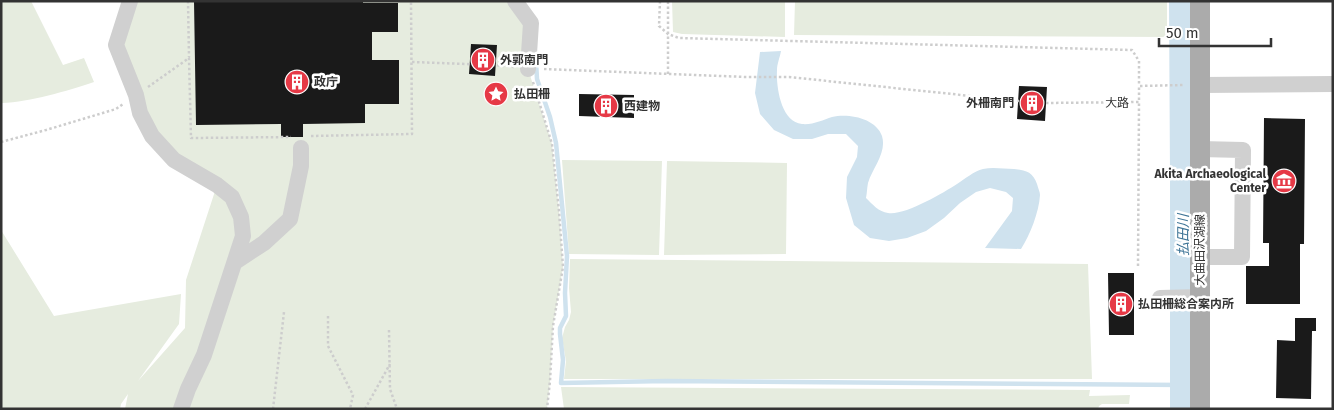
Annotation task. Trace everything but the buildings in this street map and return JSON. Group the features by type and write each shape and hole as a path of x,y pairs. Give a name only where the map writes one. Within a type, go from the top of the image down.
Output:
{"main road":[{"name":"大曲田沢湖線","path":"1200,1 1200,409"}],"street":[{"path":"130,1 116,45 136,95 144,123 152,136 174,160 217,185 232,197 241,217 243,236 235,262 204,355 181,409"},
{"path":"515,1 531,23 528,69"},
{"path":"1200,85 1333,84"},
{"path":"235,262 264,243 290,219 301,166 300,140"},
{"path":"1200,149 1243,150 1242,256 1200,257"},
{"path":"1160,298 1200,297"}],"path":[{"path":"188,1 191,138 300,140 412,134 411,1"},
{"path":"660,1 659,26 668,34 679,38 1132,50 1139,61 1139,86"},
{"path":"668,1 668,74"},
{"path":"1,142 116,109 189,58"},
{"path":"412,62 493,65 528,69 789,77 1019,101"},
{"path":"528,69 552,144 560,211 563,267 553,326 547,409"},
{"name":"大路","path":"1046,103 1139,102 1139,86 1172,85"},
{"path":"1138,266 1139,102"},
{"path":"273,409 284,312"},
{"path":"328,316 328,346 353,395 350,409"},
{"path":"389,330 390,389 397,409"},
{"path":"365,409 390,363"}],"shaded area":[{"path":"1,1 31,1 63,65 84,58 94,82 36,98 2,103"},
{"path":"130,1 515,1 531,23 528,69 552,144 559,211 563,267 553,326 547,409 125,409 128,394 120,409 1,409 1,230 54,316 181,294 179,324 138,381 185,328 186,280 217,185 152,136 116,45"},
{"path":"672,1 785,1 785,37 682,34 673,32"},
{"path":"795,1 1167,1 1167,37 794,35"},
{"path":"562,160 662,161 659,255 569,254"},
{"path":"667,161 787,163 786,254 664,255"},
{"path":"570,259 1088,264 1092,379 564,379 566,361 562,338 571,312 569,288"},
{"path":"561,387 1090,390 1089,396 1130,395 1129,404 1102,404 1098,409 564,409"}],"water":[{"path":"781,51 777,65 779,94 785,111 795,122 810,124 832,117 846,116 861,118 879,130 882,136 883,148 870,177 866,198 882,211 895,213 913,208 983,169 1018,169 1031,174 1040,195 1034,223 1021,249 985,248 1012,211 1013,198 1006,192 990,188 976,192 926,231 907,238 889,241 870,238 854,225 846,198 847,177 857,157 858,146 846,134 828,134 812,139 793,139 774,130 760,114 755,93 760,52"}],"waterway":[{"name":"払田川","path":"1183,1 1184,409"},
{"path":"536,61 537,79 550,117 556,143 567,256 566,316 560,328 563,360 561,383 666,381 1184,385"}],"place":[{"name":"外郭南門","path":"483,60"},
{"name":"政庁","path":"297,82"},
{"name":"払田柵","path":"496,94"},
{"name":"外柵南門","path":"1032,103"},
{"name":"西建物","path":"606,106"},
{"name":"Akita Archaeological Center","path":"1284,181"},
{"name":"払田柵総合案内所","path":"1121,304"}]}
